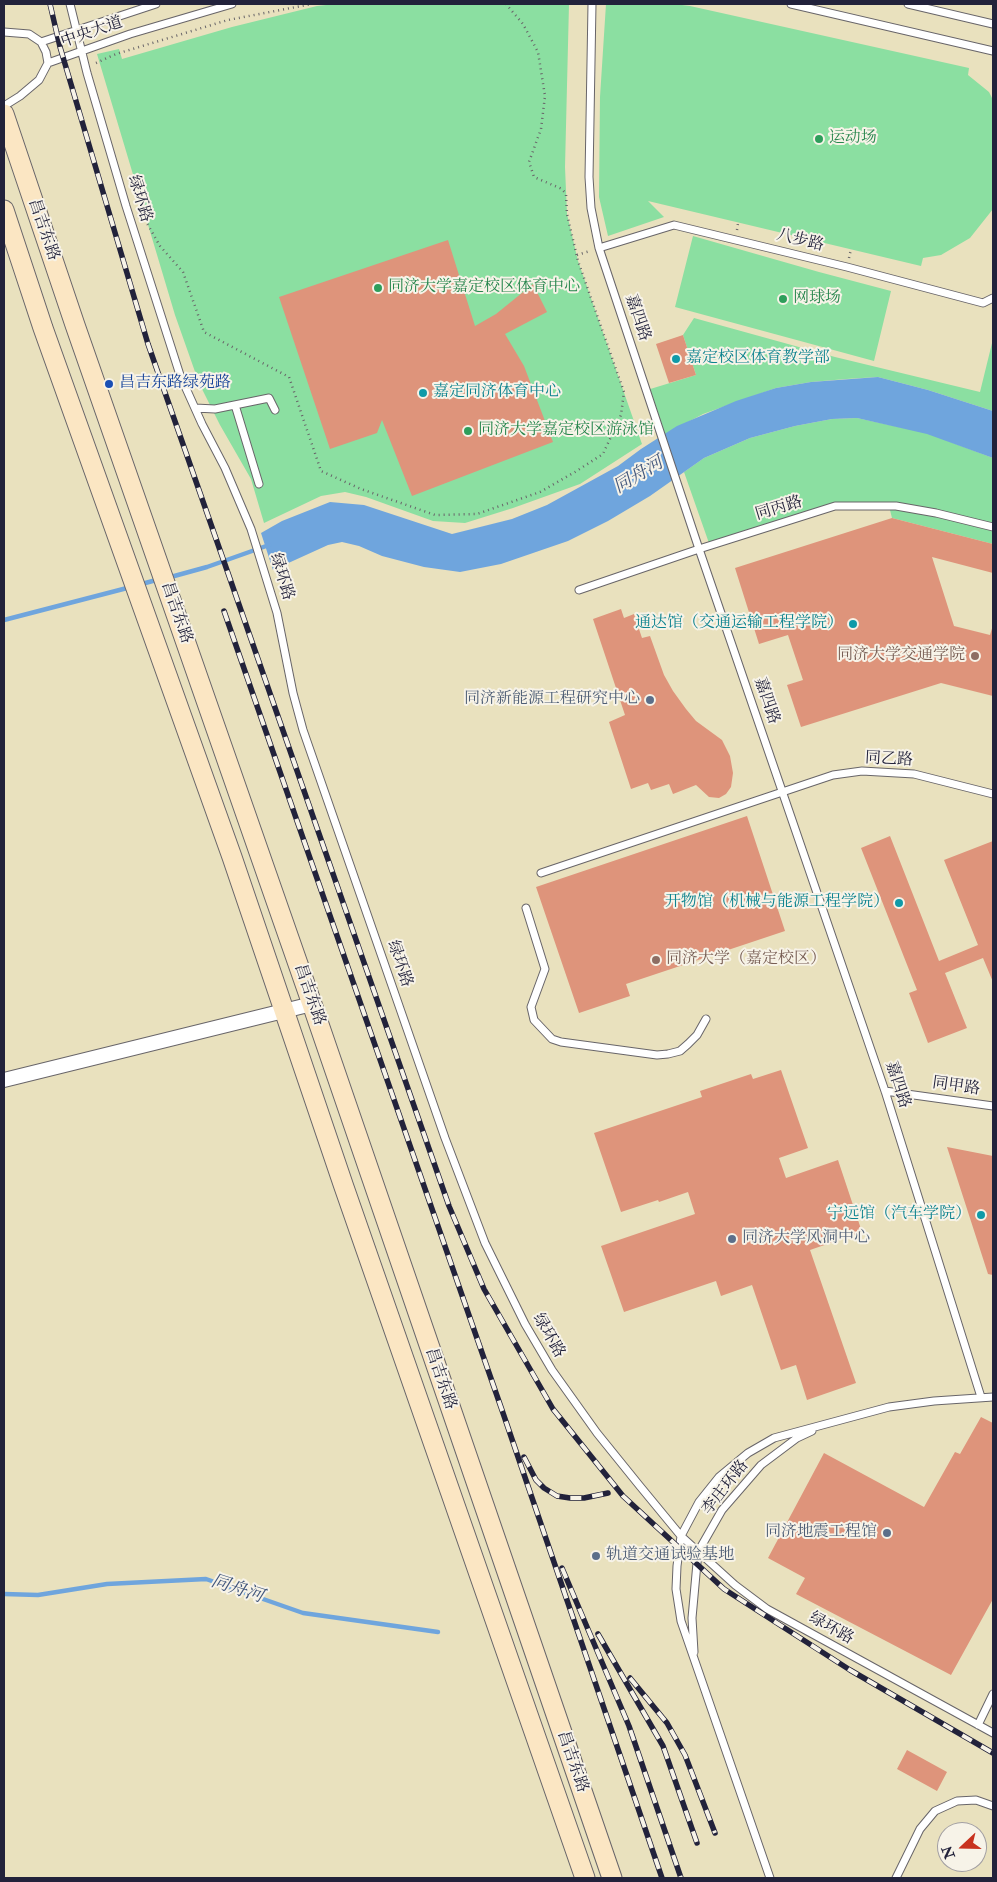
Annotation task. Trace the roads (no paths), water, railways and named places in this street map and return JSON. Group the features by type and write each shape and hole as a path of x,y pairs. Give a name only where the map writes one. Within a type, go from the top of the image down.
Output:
{"street":[{"name":"昌吉东路","path":"4,114 612,1878"},
{"name":"昌吉东路","path":"4,210 232,857 585,1878"},
{"path":"4,1080 312,1004"}],"lane":[{"name":"绿环路","path":"70,4 81,51 126,206 180,375 226,468 252,529 277,612 293,693 303,730 445,1138 485,1243 525,1324 552,1370 597,1433 681,1536 735,1585 767,1609 993,1733"},
{"name":"中央大道","path":"41,42 156,4"},
{"name":"中央大道","path":"48,63 130,34 232,4"},
{"name":"嘉四路","path":"592,4 590,177 591,208 599,248 680,493 885,1091 981,1398"},
{"path":"791,4 993,51"},
{"path":"908,4 993,24"},
{"path":"4,32 29,34 41,42 48,63 39,80 20,96 4,106"},
{"name":"八步路","path":"599,248 674,225 847,267 983,303 993,298"},
{"path":"195,408 215,409 269,398 274,410"},
{"path":"235,405 259,484"},
{"name":"同丙路","path":"579,590 699,549 835,506 896,506 936,513 993,527"},
{"name":"同乙路","path":"541,874 783,791 833,776 862,771 889,771 914,774 993,794"},
{"path":"526,908 545,969 531,1007 534,1020 552,1038 561,1042 657,1055 668,1054 680,1050 688,1044 697,1035 706,1019"},
{"name":"同甲路","path":"885,1091 993,1106"},
{"name":"李庄环路","path":"770,1878 681,1621 676,1589 681,1536 699,1502 719,1477 748,1452 774,1438 889,1407 934,1401 993,1397"},
{"name":"李庄环路","path":"694,1660 692,1618 698,1552 722,1510 761,1465 797,1438 826,1424"},
{"path":"978,1725 993,1694"},
{"path":"896,1878 920,1828 935,1811 956,1801 976,1800 993,1806"}],"water":[{"path":"878,377 928,390 993,411 993,458 927,434 857,418 832,419 795,426 750,438 704,458 650,496 608,521 568,541 501,564 460,572 424,567 382,556 359,546 342,542 328,545 273,570 261,533 282,521 330,502 364,505 452,534 512,519 547,505 618,466 677,426 736,401 776,388 811,382"}],"waterway":[{"path":"167,578 207,567 269,545"},
{"path":"138,585 160,579"},
{"path":"4,620 131,587"},
{"name":"同舟河","path":"4,1594 38,1595 107,1584 206,1579 303,1613 438,1632"}],"railway":[{"path":"50,4 60,47 148,344 449,1206 484,1289 553,1409 623,1496 724,1589 850,1670 993,1753"},
{"path":"224,611 503,1413 662,1878"},
{"path":"524,1457 536,1480 544,1488 557,1496 584,1498 608,1493"},
{"path":"562,1568 629,1726 681,1878"},
{"path":"598,1634 663,1746 697,1843"},
{"path":"630,1678 667,1723 685,1755 715,1833"}],"place":[{"name":"运动场","path":"819,139"},
{"name":"同济大学嘉定校区体育中心","path":"378,288"},
{"name":"网球场","path":"783,299"},
{"name":"嘉定校区体育教学部","path":"676,359"},
{"name":"昌吉东路绿苑路","path":"109,384"},
{"name":"嘉定同济体育中心","path":"423,393"},
{"name":"同济大学嘉定校区游泳馆","path":"468,431"},
{"name":"通达馆（交通运输工程学院）","path":"853,624"},
{"name":"同济大学交通学院","path":"975,656"},
{"name":"同济新能源工程研究中心","path":"650,700"},
{"name":"开物馆（机械与能源工程学院）","path":"899,903"},
{"name":"同济大学（嘉定校区）","path":"656,960"},
{"name":"宁远馆（汽车学院）","path":"981,1215"},
{"name":"同济大学风洞中心","path":"732,1239"},
{"name":"同济地震工程馆","path":"887,1533"},
{"name":"轨道交通试验基地","path":"596,1556"}]}
